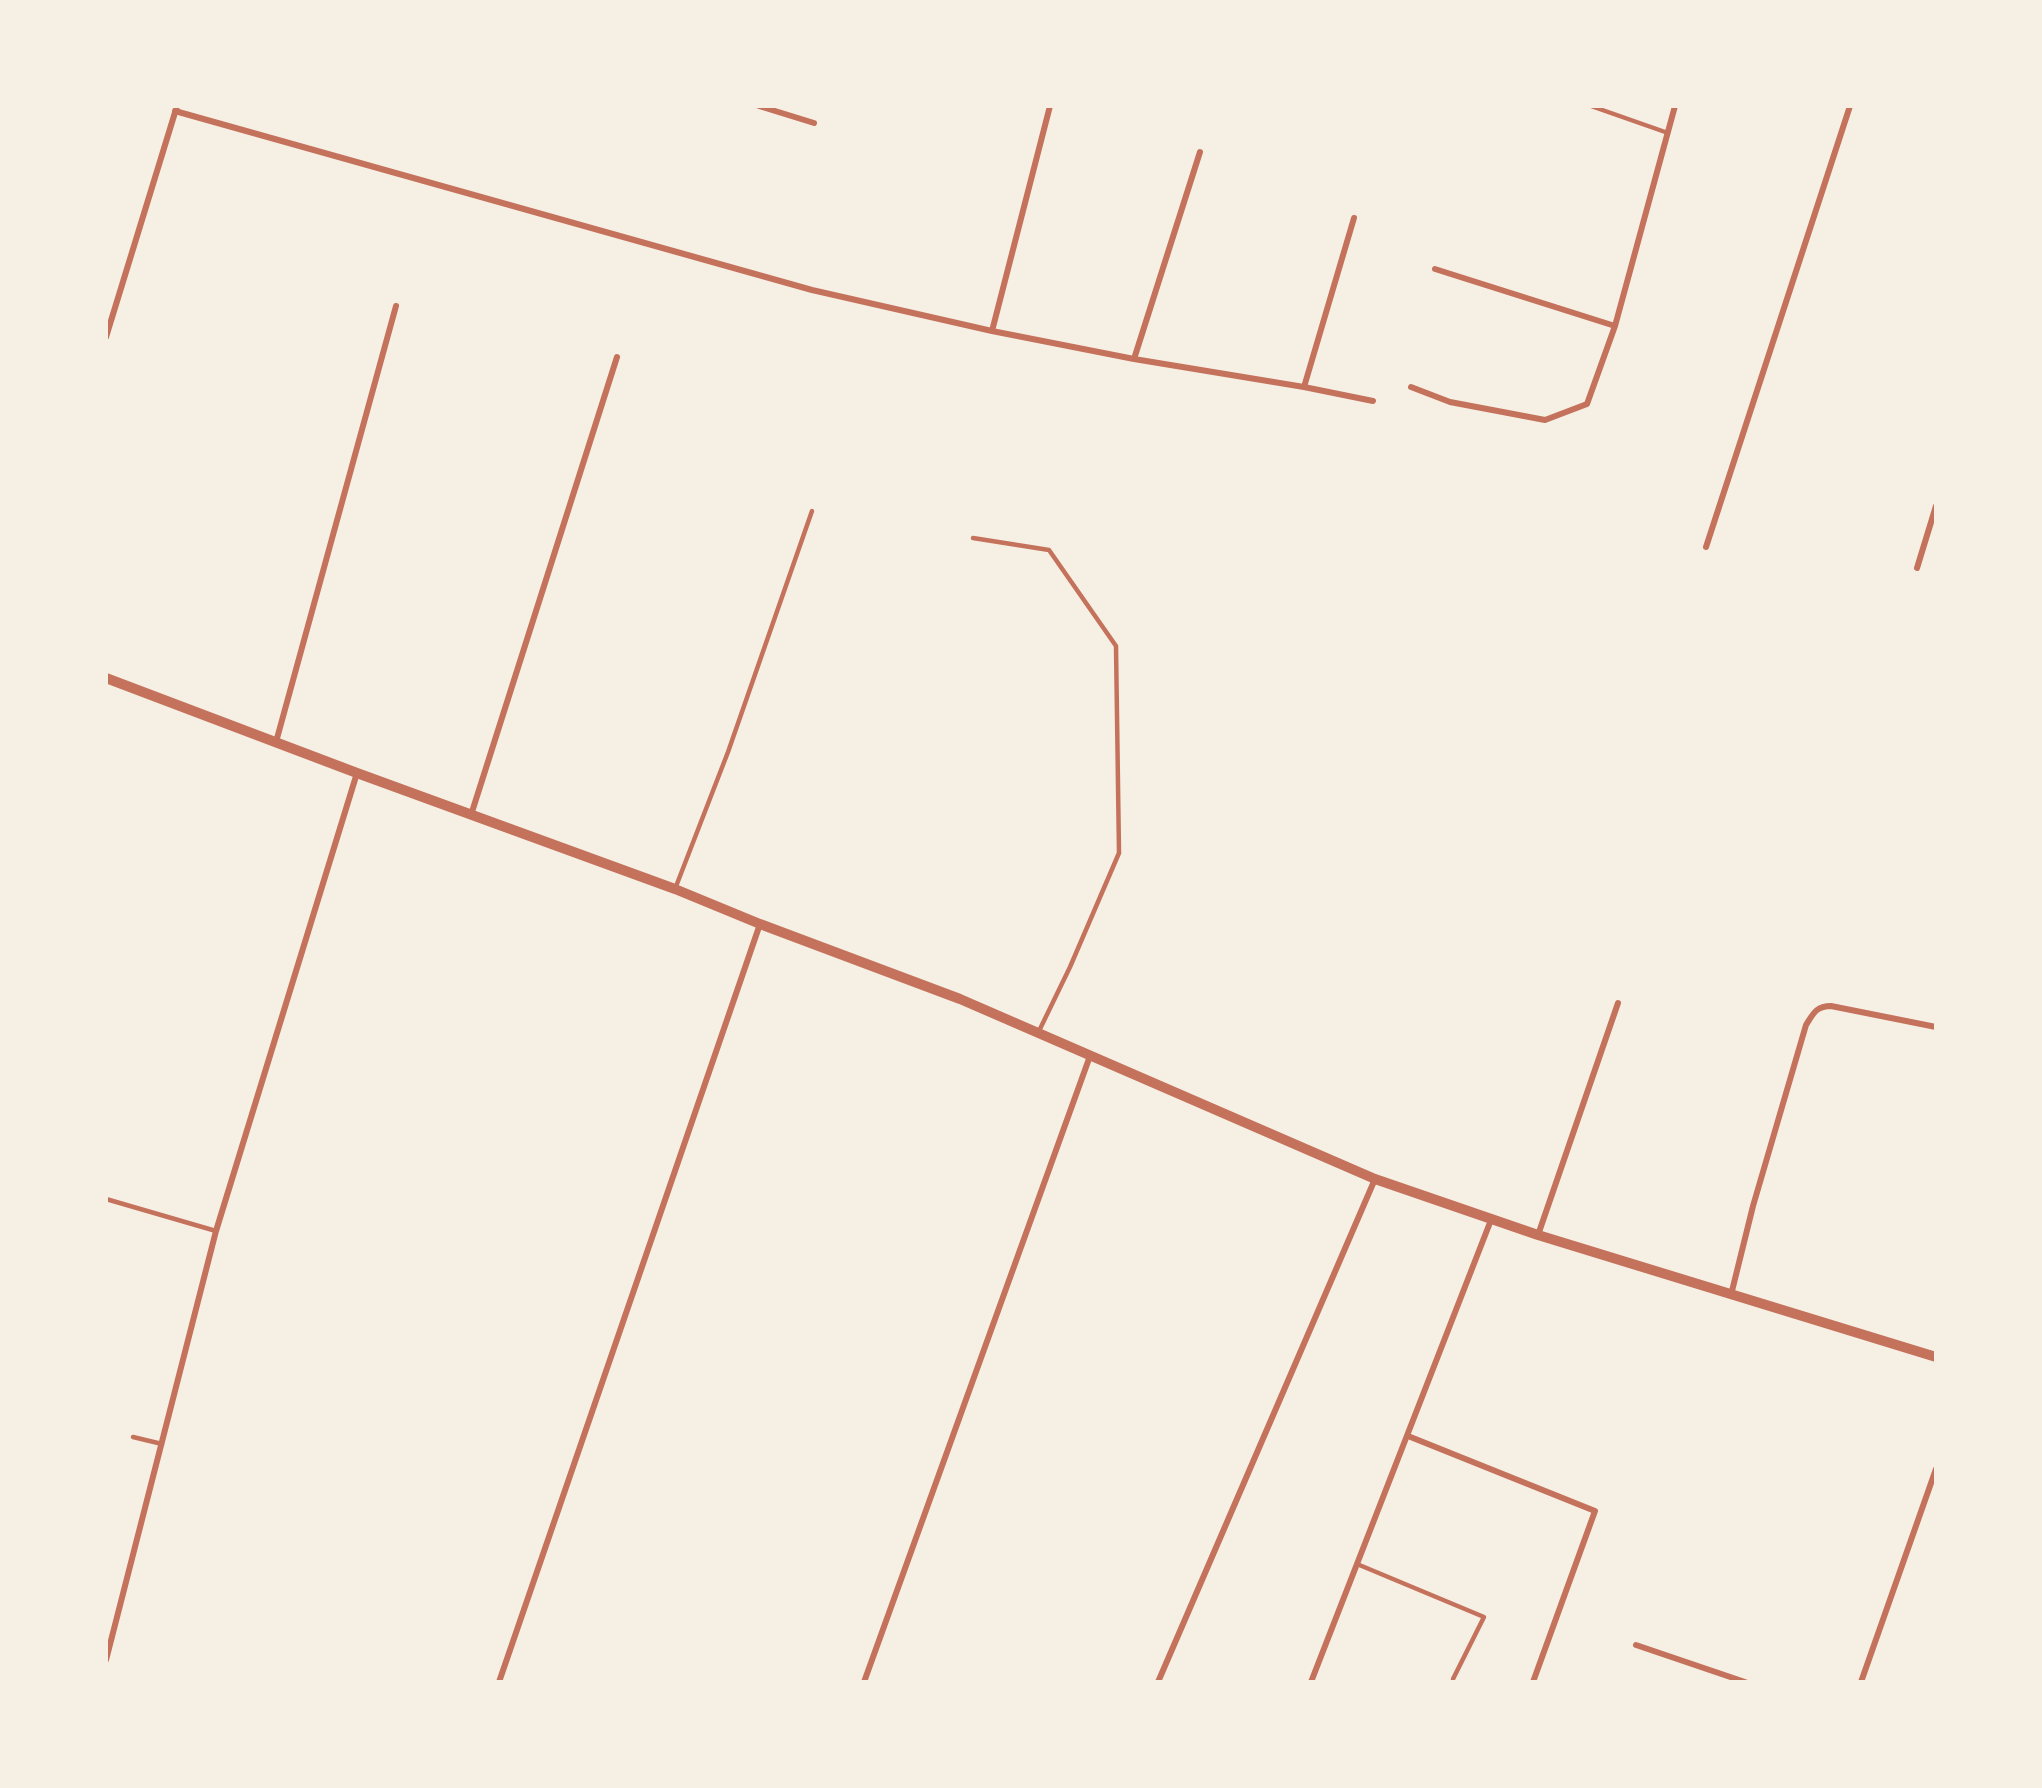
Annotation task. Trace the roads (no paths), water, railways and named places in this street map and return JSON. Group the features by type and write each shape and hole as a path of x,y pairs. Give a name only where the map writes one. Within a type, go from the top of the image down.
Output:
{"street":[{"path":"759,106 814,123"},
{"path":"992,331 1050,106"},
{"path":"1411,387 1450,402 1545,420 1587,404 1615,326 1675,106"},
{"path":"1706,548 1850,106"},
{"path":"106,337 176,109 812,290 992,331 1134,359 1304,387 1373,401"},
{"path":"1134,359 1200,152"},
{"path":"1304,387 1354,218"},
{"path":"1435,269 1615,326"},
{"path":"276,741 396,306"},
{"path":"471,815 618,357"},
{"path":"1917,568 1935,506"},
{"path":"106,678 357,773 675,889 760,924 960,999 1375,1179 1491,1220 1935,1358"},
{"path":"107,1656 216,1232 357,773"},
{"path":"499,1682 760,924"},
{"path":"1538,1235 1618,1003"},
{"path":"1731,1295 1806,1025 1815,1009 1831,1006 1935,1027"},
{"path":"864,1682 1090,1056"},
{"path":"1158,1682 1375,1179"},
{"path":"1311,1682 1491,1220"},
{"path":"1408,1436 1595,1511 1533,1682"},
{"path":"1861,1682 1935,1469"},
{"path":"1636,1645 1745,1682"}],"lane":[{"path":"1591,106 1668,133"},
{"path":"675,889 728,752 813,511"},
{"path":"973,538 1049,550 1116,646 1119,853 1070,967 1038,1032"},
{"path":"106,1199 216,1232"},
{"path":"134,1437 162,1444"},
{"path":"1357,1564 1484,1617 1454,1678"}]}
